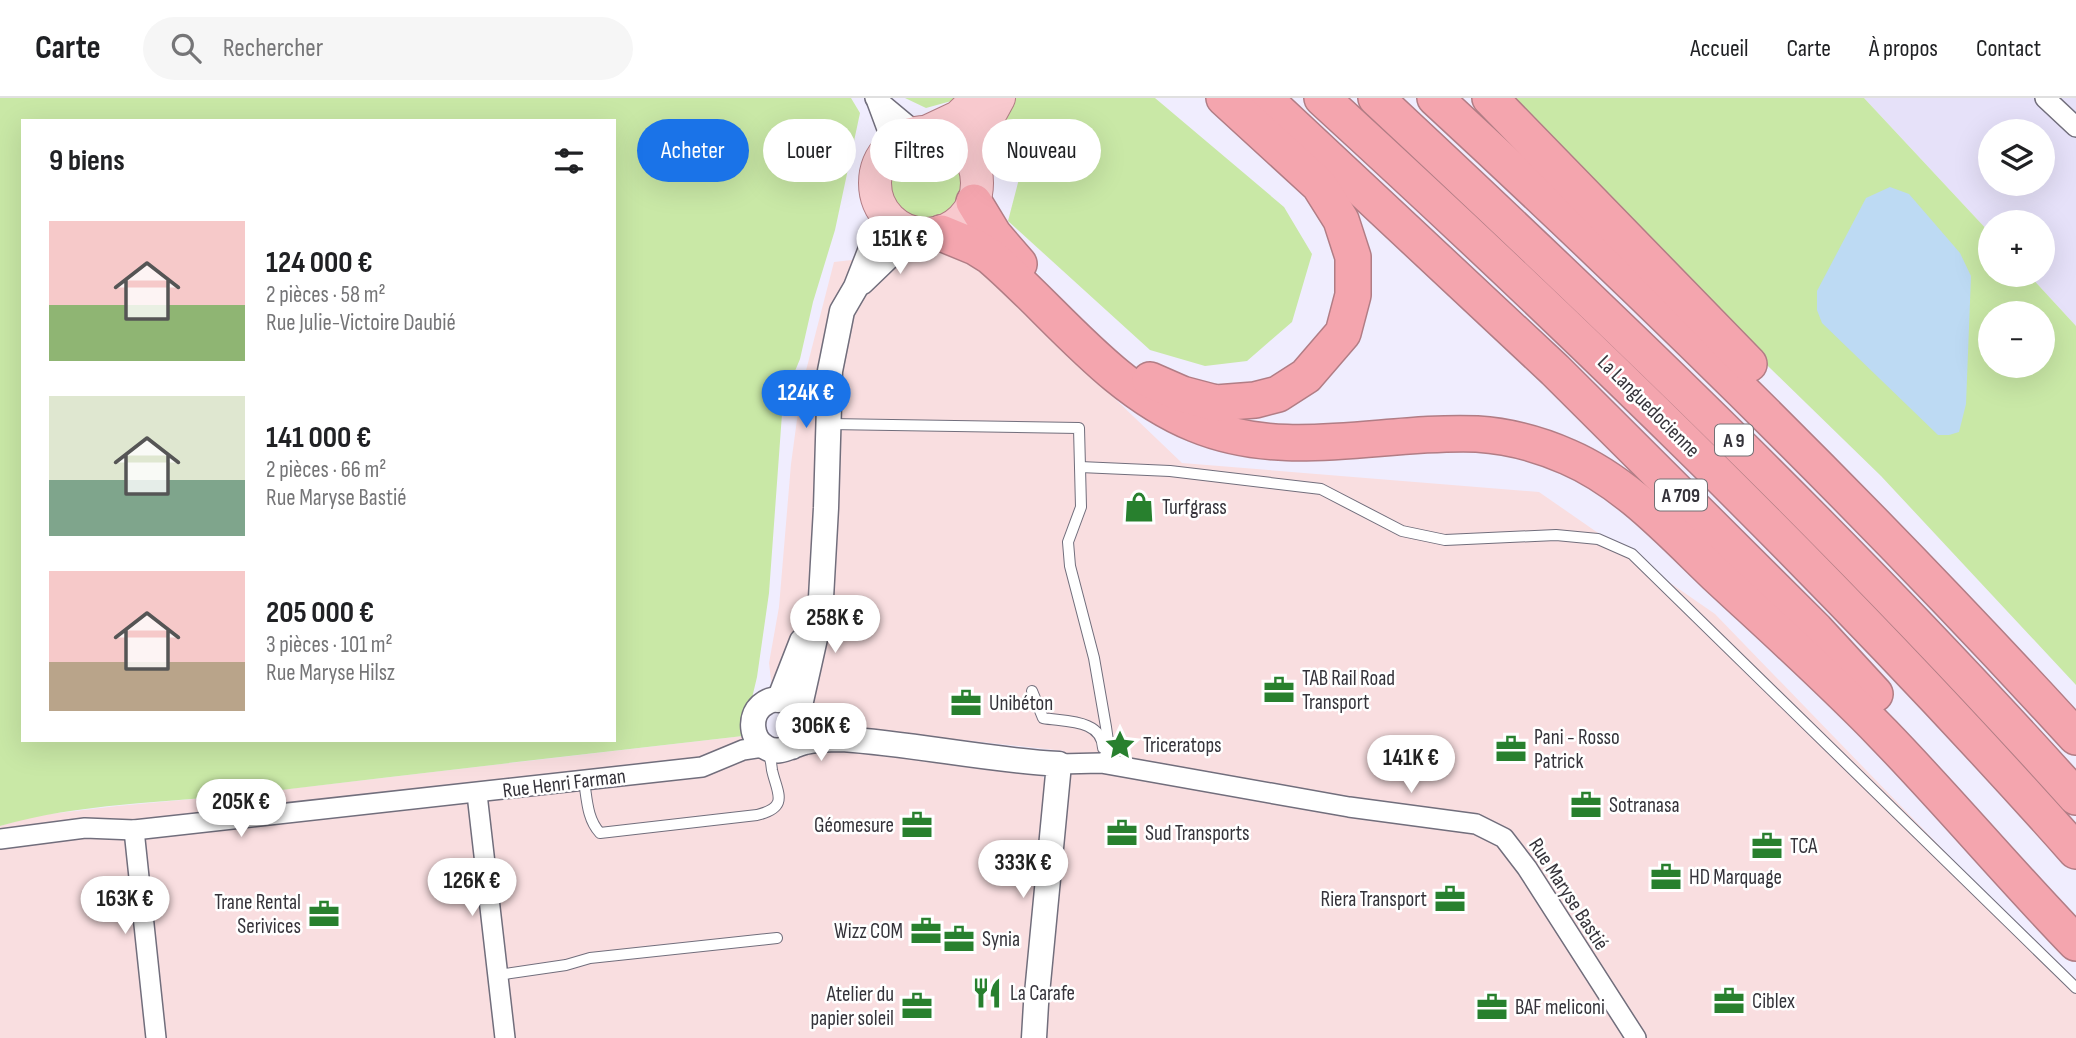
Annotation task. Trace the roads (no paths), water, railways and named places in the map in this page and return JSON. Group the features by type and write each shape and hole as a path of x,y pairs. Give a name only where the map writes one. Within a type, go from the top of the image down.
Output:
{"highway":[{"path":"974,202 994,235 1022,267 1094,336 1145,378 1182,394 1216,403 1255,400 1278,394 1306,376 1343,333 1353,295 1353,257 1341,220 1319,185 1224,98"},
{"name":"A 709","path":"1264,98 1555,370 1816,630 2076,913"},
{"name":"La Languedocienne","path":"1322,98 1485,247 1716,472 1839,597 2076,851"},
{"name":"La Languedocienne","path":"1376,98 1629,336 1764,469 2076,797"},
{"path":"1435,98 1604,256 1751,399 1897,547 2075,736"},
{"path":"1490,98 1771,388 1894,520 1969,603 2075,736"},
{"path":"927,233 975,247 991,257 1114,373 1164,409 1197,425 1238,437 1284,443 1333,443 1447,435 1496,436 1517,439 1555,451 1597,472 1652,515 1843,693 2076,943"}],"main road":[{"path":"953,119 978,98"},
{"path":"875,182 877,198 885,214 897,225 927,233 957,224 974,202 977,177 974,164 976,139 999,98"},
{"path":"968,154 974,164"}],"street":[{"path":"875,98 904,119"},
{"path":"875,98 883,119"},
{"path":"2045,98 2076,127"},
{"path":"794,712 769,701 756,712 772,744 803,734 794,712 820,616 830,371 842,311 856,287 885,214"},
{"path":"856,287 927,233"},
{"name":"Rue Henri Farman","path":"794,712 841,739"},
{"name":"Rue Henri Farman","path":"505,1038 477,794 686,768 720,751 841,739 1012,761 1059,764"},
{"name":"Rue Maryse Bastié","path":"1059,764 1101,763 1349,807 1476,824 1504,838 1527,868 1636,1038"},
{"path":"1034,1038 1059,764"},
{"path":"0,839 85,828 134,830 477,794"},
{"path":"134,830 156,1038"}],"lane":[{"path":"829,424 1079,428 1081,507 1068,542 1070,566 1094,658 1109,748 1101,763"},
{"path":"1080,467 1183,472 1321,489 1402,531 1434,538 1479,540 1566,536 1598,539 1632,554 2076,988"},
{"path":"1032,691 1043,718 1087,724 1098,733 1103,744 1101,763"},
{"path":"583,781 590,817 593,826 600,833 771,811 777,807 779,798 772,744"},
{"path":"772,744 777,763 775,778"},
{"path":"498,975 566,965 590,958 777,938"}],"water":[{"path":"1890,187 1909,194 1960,253 1971,276 1966,404 1959,432 1949,435 1938,435 1822,323 1817,310 1817,291 1866,198"}],"place":[{"name":"Turfgrass","path":"1139,507"},
{"name":"TAB Rail Road Transport","path":"1279,690"},
{"name":"Unibéton","path":"966,703"},
{"name":"Triceratops","path":"1120,745"},
{"name":"Pani - Rosso Patrick","path":"1511,749"},
{"name":"Sotranasa","path":"1586,805"},
{"name":"Géomesure","path":"917,825"},
{"name":"Sud Transports","path":"1122,833"},
{"name":"TCA","path":"1767,846"},
{"name":"HD Marquage","path":"1666,877"},
{"name":"Riera Transport","path":"1450,899"},
{"name":"Trane Rental Serivices","path":"324,914"},
{"name":"Wizz COM","path":"926,931"},
{"name":"Synia","path":"959,939"},
{"name":"La Carafe","path":"987,993"},
{"name":"Ciblex","path":"1729,1001"},
{"name":"Atelier du papier soleil","path":"917,1006"},
{"name":"BAF meliconi","path":"1492,1007"}]}
